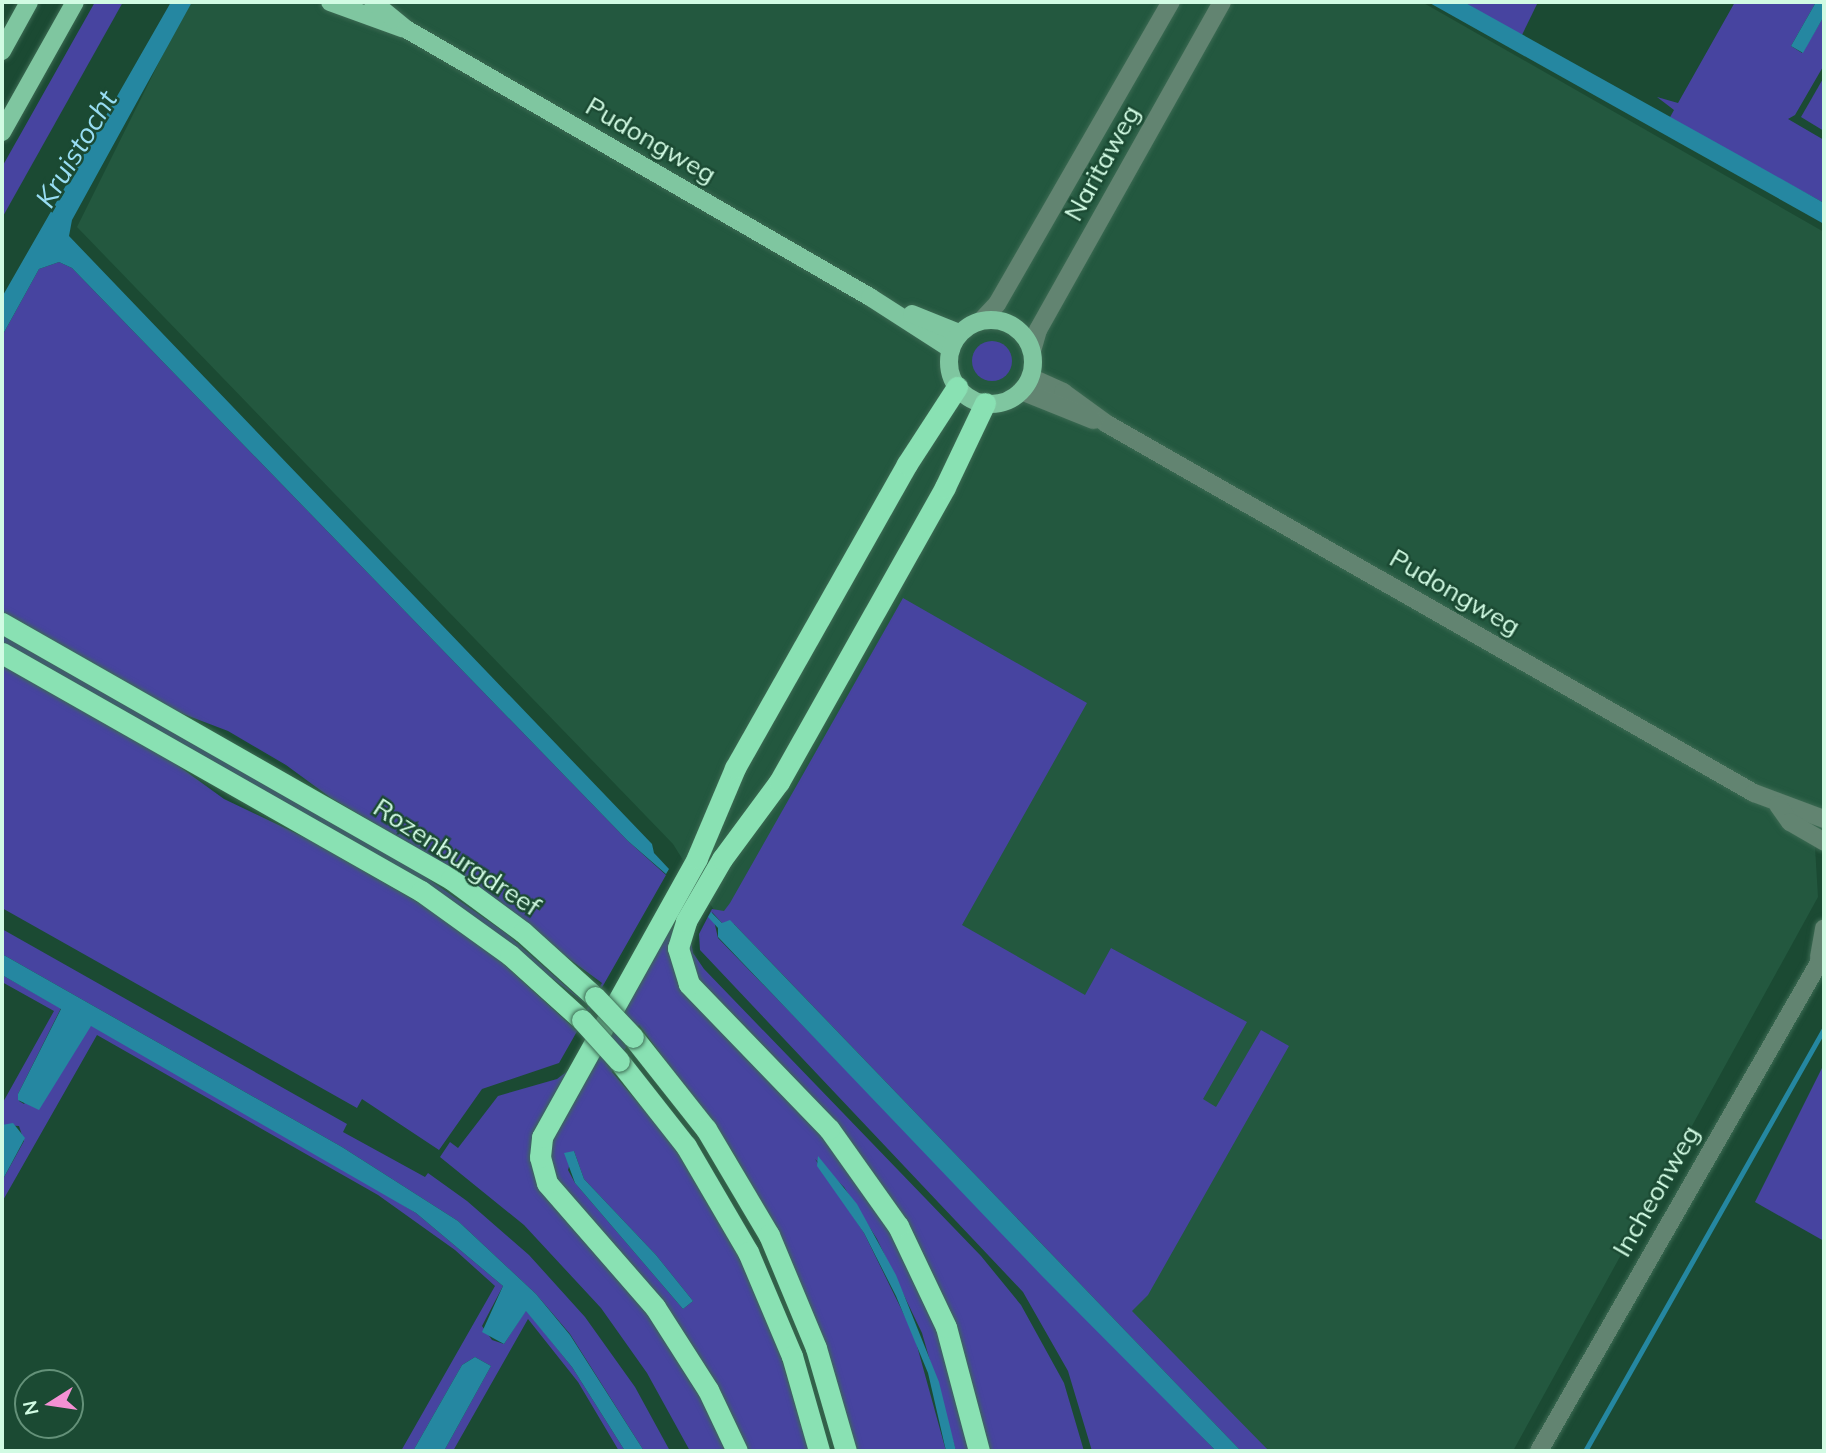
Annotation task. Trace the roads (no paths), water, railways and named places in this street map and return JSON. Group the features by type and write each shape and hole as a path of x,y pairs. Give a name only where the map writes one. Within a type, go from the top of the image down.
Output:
{"highway":[{"path":"737,1451 708,1390 662,1317 547,1183 540,1149 548,1121 697,859 735,768 907,464 957,387"},
{"path":"979,1451 946,1327 892,1217 829,1129 683,975 680,935 726,853 779,782 945,487 985,403"},
{"name":"Rozenburgdreef","path":"2,623 451,880 523,932 595,997 633,1037 706,1129 769,1235 816,1348 846,1451"},
{"name":"Rozenburgdreef","path":"2,653 421,891 510,954 582,1020 620,1061 686,1146 748,1252 792,1356 819,1451"}],"main road":[{"path":"2,51 29,2"},
{"path":"2,132 75,2"},
{"name":"Pudongweg","path":"330,2 406,29"},
{"name":"Pudongweg","path":"373,2 406,29 870,297 955,341"},
{"path":"982,320 1007,323 1027,340 1032,351 1026,384 1011,399 985,403 957,387 951,375 955,341 982,320"}],"street":[{"name":"Naritaweg","path":"982,320 997,304 1171,2"},
{"name":"Naritaweg","path":"1032,351 1038,330 1222,2"},
{"name":"Pudongweg","path":"1026,384 1107,425 1778,804 1824,819"},
{"name":"Pudongweg","path":"1778,804 1790,822 1824,842"},
{"name":"Incheonweg","path":"1539,1451 1822,956 1824,928"}],"water":[{"path":"171,2 192,2 72,220 69,236 652,844 654,853 669,869 666,874 628,841 72,268 59,262 39,269 2,336 2,297"},
{"path":"1428,2 1464,2 1737,154 1824,203 1824,224"},
{"path":"1816,2 1824,2 1824,16 1803,53 1791,46"},
{"path":"711,912 722,923 730,920 1241,1451 1216,1451 1042,1276 718,937 718,928 708,917"},
{"path":"2,954 342,1147 458,1221 536,1294 570,1335 644,1451 625,1451 572,1367 526,1311 504,1344 482,1332 503,1286 416,1213 91,1026 39,1110 18,1100 18,1094 61,1009 2,975"},
{"path":"13,1123 25,1138 2,1181 2,1125"},
{"path":"574,1151 584,1179 656,1255 693,1301 683,1309 575,1183 564,1153"},
{"path":"818,1156 857,1204 896,1275 939,1382 956,1451 946,1451 928,1373 896,1296 864,1233 817,1166"},
{"path":"475,1357 491,1366 444,1451 413,1451 462,1365"}],"waterway":[{"path":"1585,1451 1824,1029"}],"water label":[{"name":"Kruistocht","path":"76,149"}]}
